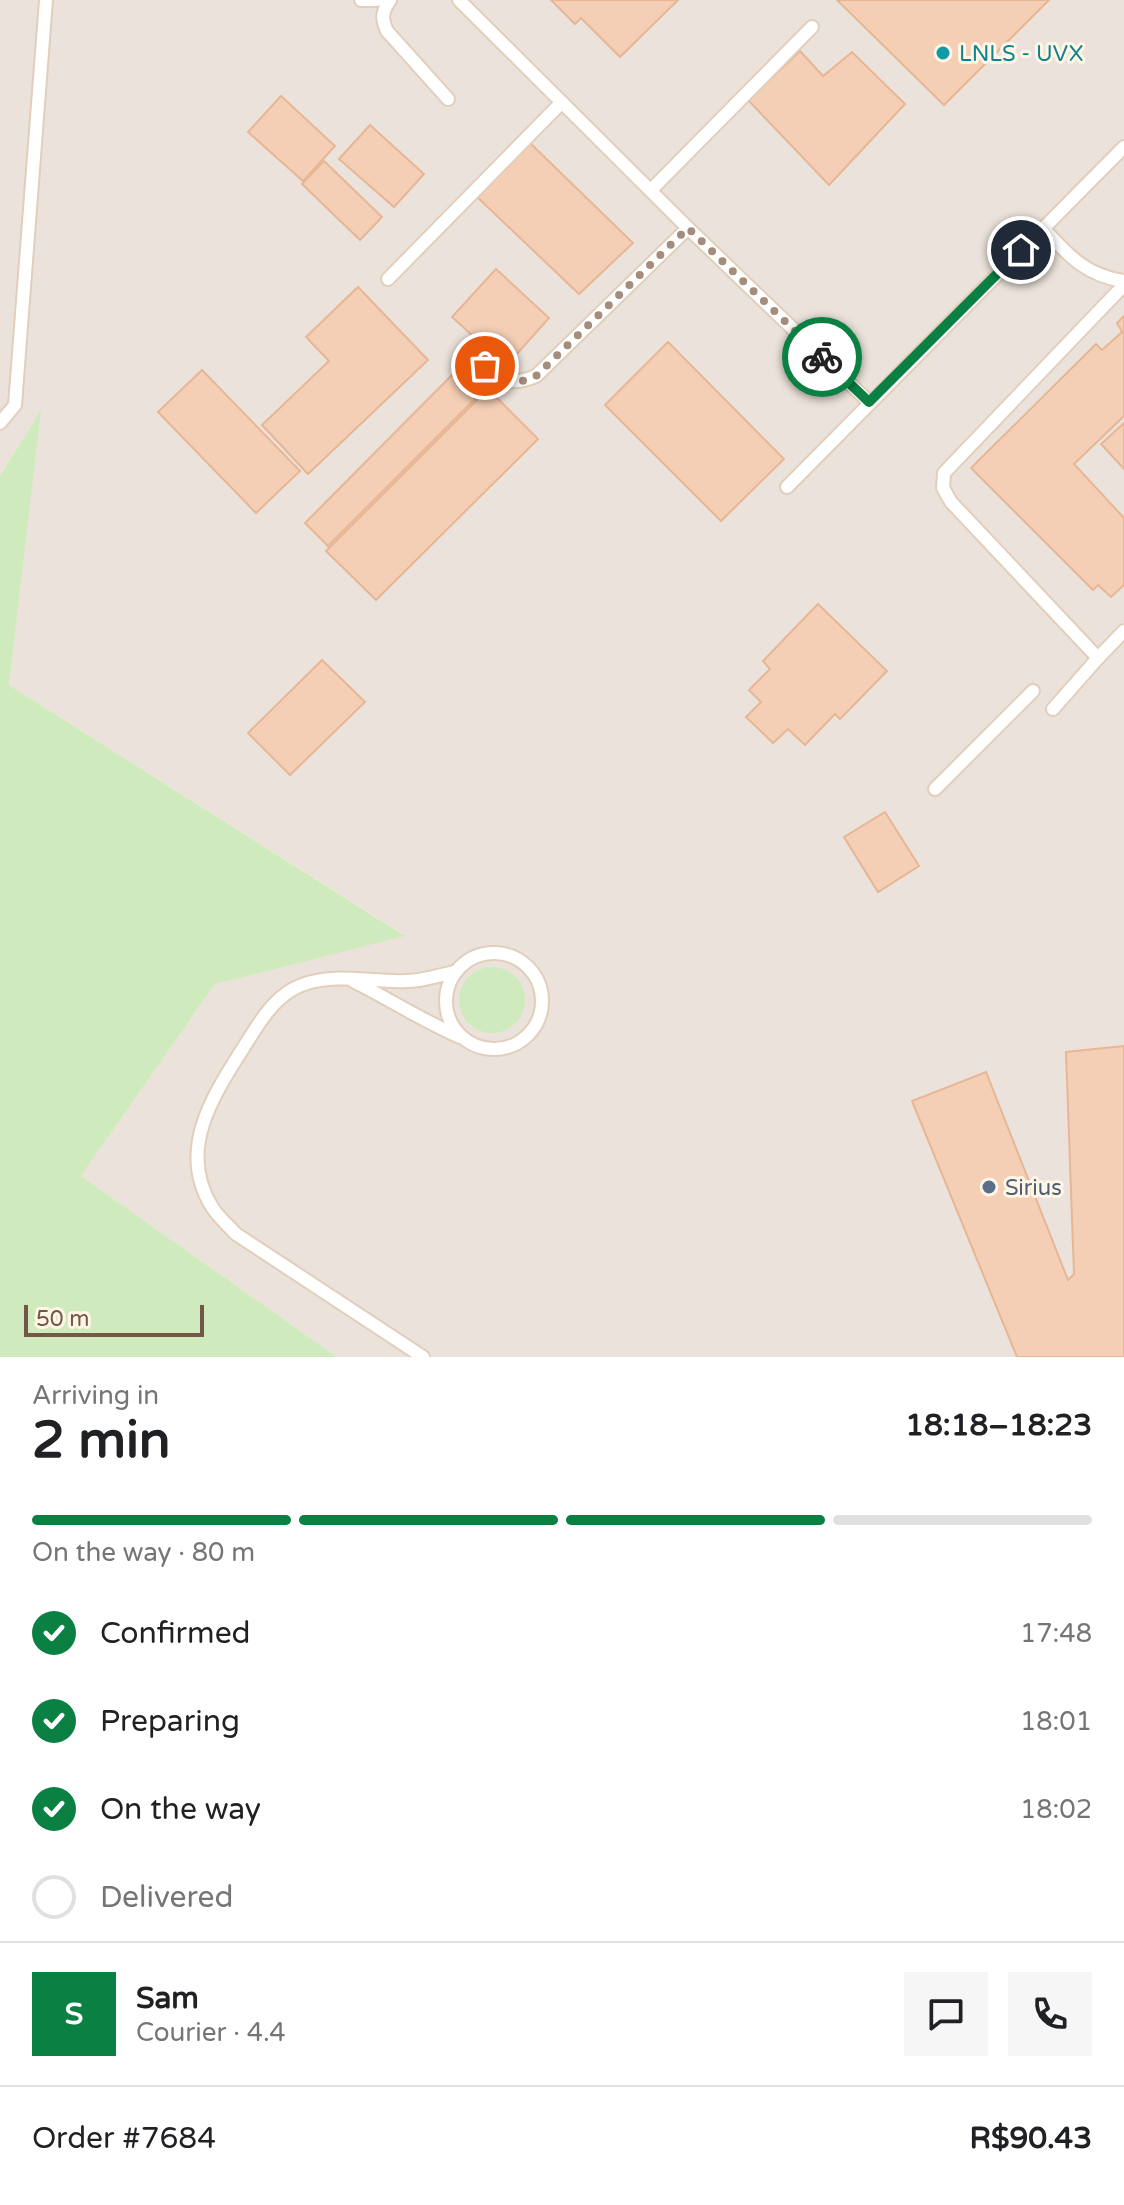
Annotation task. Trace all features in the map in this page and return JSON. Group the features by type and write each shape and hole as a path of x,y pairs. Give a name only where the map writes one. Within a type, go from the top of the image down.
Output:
{"lane":[{"path":"0,423 15,405 46,0"},
{"path":"361,0 377,0"},
{"path":"390,0 382,11 387,31 448,99"},
{"path":"459,0 688,228 869,402"},
{"path":"651,190 812,27"},
{"path":"388,279 562,102"},
{"path":"787,487 1124,147"},
{"path":"466,350 503,381 518,383 536,376 688,228"},
{"path":"1043,228 1085,268 1102,278 1124,283"},
{"path":"1098,658 951,502 943,488 944,473 1124,283"},
{"path":"1053,709 1124,631"},
{"path":"935,789 1033,691"},
{"path":"346,978 407,1008 430,1024 477,1046 493,1049 524,1039 542,1011 538,979 528,966 506,954 482,954 467,960 455,972 445,998 452,1025 463,1038"},
{"path":"423,1357 236,1234 213,1209 204,1191 198,1169 198,1138 207,1109 265,1014 291,990 321,979 412,981 455,972"}],"shaded area":[{"path":"0,0 1124,0 1124,1357 337,1357 81,1176 215,984 404,935 9,685 40,412 0,476"}],"green space":[{"path":"41,410 9,685 405,936 215,984 81,1176 337,1357 0,1357 0,476"},
{"path":"492,967 505,970 515,977 522,987 525,1000 522,1013 515,1023 505,1030 492,1033 479,1030 469,1023 462,1013 459,1000 462,987 469,977 479,970"}],"building":[{"path":"551,0 678,0 620,57 581,18 575,24"},
{"name":"LNLS - UVX","path":"837,0 1049,0 944,105"},
{"path":"800,51 823,76 852,52 905,104 829,185 748,100"},
{"path":"281,96 335,146 303,181 248,132"},
{"path":"370,125 424,174 394,207 339,159"},
{"path":"530,143 633,243 579,294 476,196"},
{"path":"324,161 382,217 360,240 302,184"},
{"path":"496,269 549,318 506,366 452,317"},
{"path":"358,287 428,360 308,474 262,425 329,361 306,337"},
{"path":"1124,316 1124,416 1074,464 1124,518 1124,585 1111,597 1098,585 1093,590 971,468 1096,344 1102,350 1122,332 1117,323"},
{"path":"668,342 784,459 721,521 605,405"},
{"path":"463,364 487,387 328,546 305,523"},
{"path":"202,370 300,471 256,513 158,412"},
{"path":"488,389 538,439 376,600 326,551"},
{"path":"1124,423 1124,469 1101,444"},
{"path":"818,604 887,671 840,719 835,714 805,745 788,729 773,743 746,717 761,702 749,690 770,669 763,661"},
{"path":"322,660 365,702 290,775 248,733"},
{"path":"885,812 919,866 878,892 844,837"},
{"name":"Sirius","path":"1124,1046 1124,1357 1017,1357 912,1101 986,1072 1068,1280 1074,1274 1066,1052"}],"way so far":[{"path":"485,366 503,381 518,383 536,376 688,228 822,357"}],"place":[{"name":"LNLS - UVX","path":"943,53"},
{"name":"Sirius","path":"989,1187"}],"route":[{"path":"822,357 869,402 1021,250"}]}
